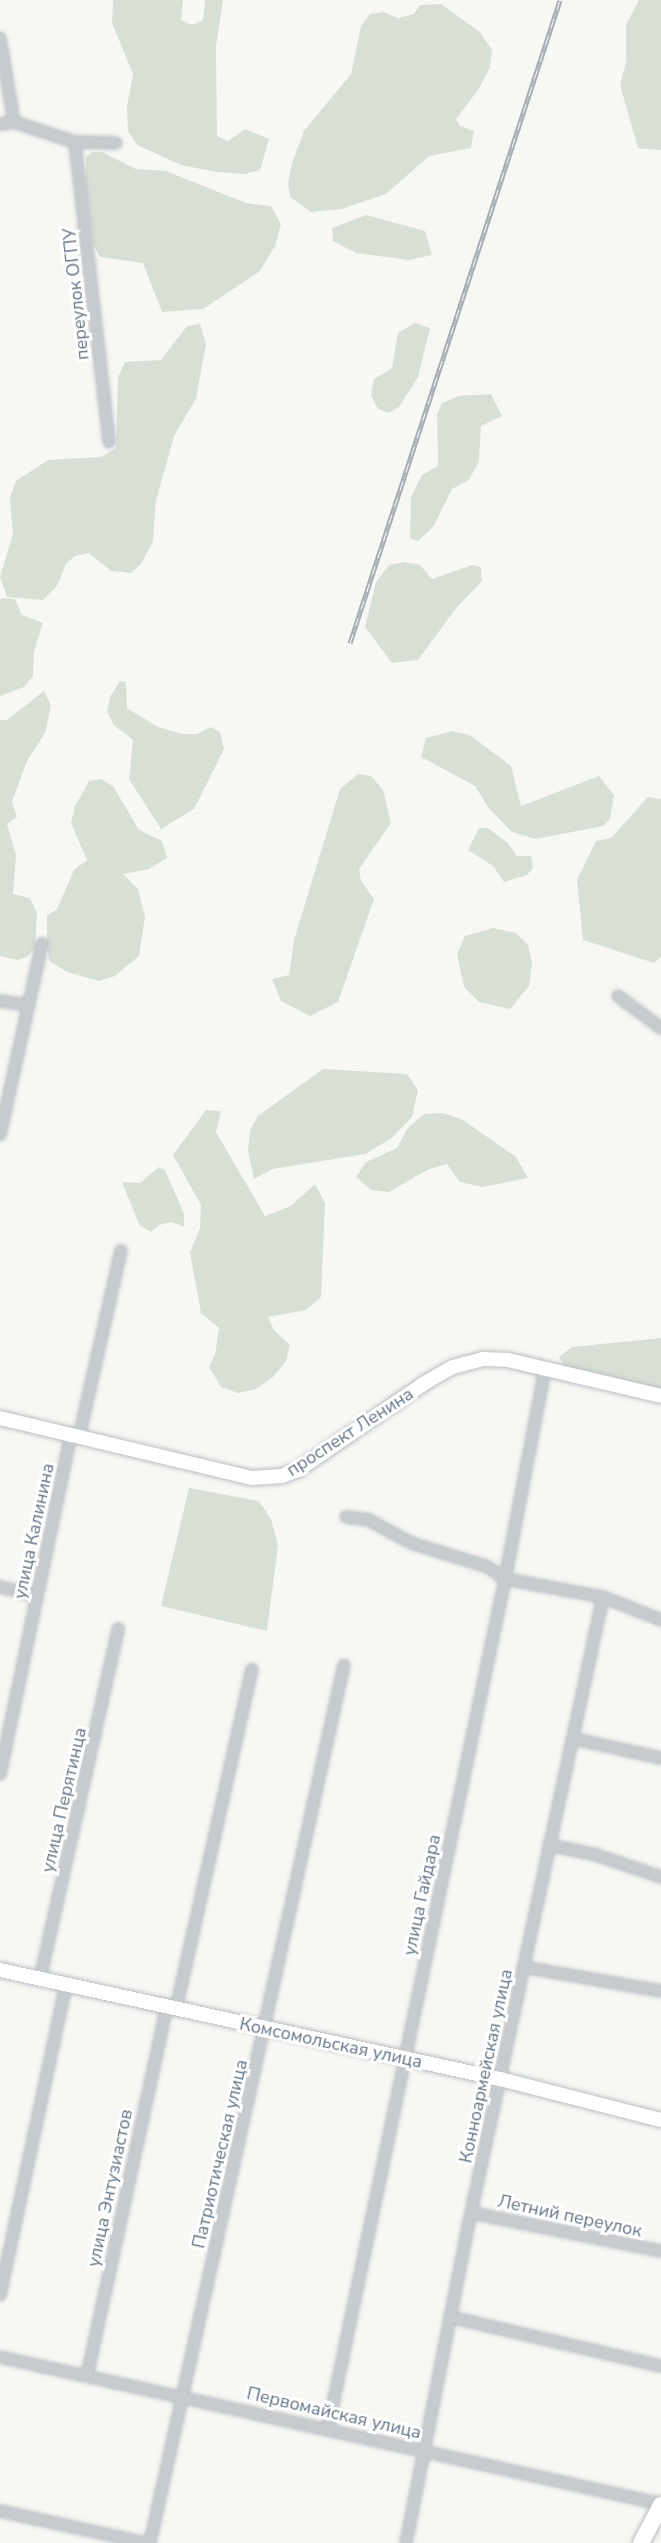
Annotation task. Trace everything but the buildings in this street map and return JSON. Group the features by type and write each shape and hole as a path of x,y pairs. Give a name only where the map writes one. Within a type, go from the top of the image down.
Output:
{"highway":[{"path":"641,2543 661,2504"},
{"path":"653,2543 661,2528"}],"main road":[{"name":"проспект Ленина","path":"0,1418 252,1478 282,1476 326,1452 453,1367 483,1359 545,1369 661,1396"},
{"name":"Комсомольская улица","path":"0,1970 500,2079 661,2120"}],"street":[{"path":"0,38 14,122"},
{"path":"0,124 14,122 75,142 116,143"},
{"name":"переулок ОГПУ","path":"75,142 109,442"},
{"path":"0,1135 42,944"},
{"path":"618,996 661,1028"},
{"path":"0,1001 29,1005"},
{"name":"улица Калинина","path":"0,1774 37,1596 121,1251"},
{"name":"улица Гайдара","path":"328,2428 505,1579 545,1369"},
{"path":"346,1517 369,1520 411,1542 488,1567 505,1579 603,1598 661,1620"},
{"path":"0,1587 37,1596"},
{"name":"Конноармейская улица","path":"406,2543 450,2317 603,1598"},
{"name":"улица Перятинца","path":"40,1979 118,1629"},
{"name":"Патриотическая улица","path":"150,2543 266,2028 344,1665"},
{"name":"улица Энтузиастов","path":"87,2376 171,2008 252,1669"},
{"path":"575,1738 661,1758"},
{"path":"549,1845 596,1855 661,1877"},
{"path":"523,1967 661,1991"},
{"path":"0,2295 66,1985"},
{"name":"Летний переулок","path":"472,2213 661,2251"},
{"path":"450,2317 661,2366"},
{"name":"Первомайская улица","path":"0,2357 328,2428 661,2504"},
{"path":"0,2511 144,2543"}],"shaded area":[{"path":"113,0 183,0 181,20 192,25 203,20 205,0 223,0 216,47 217,136 228,141 245,129 269,139 260,170 244,174 216,172 181,165 137,145 128,131 127,106 133,74 112,23"},
{"path":"639,0 661,0 661,150 638,148 620,85 626,62 626,25"},
{"path":"441,4 480,32 492,50 490,68 478,90 456,119 460,126 474,131 471,148 429,156 386,194 342,209 311,212 290,197 288,183 292,163 304,131 351,74 361,26 370,14 384,12 398,18 414,14 420,5"},
{"path":"92,152 102,152 136,169 166,171 246,203 271,206 281,224 275,246 260,271 203,309 162,312 143,263 100,257 93,243 86,186 86,157"},
{"path":"366,215 425,231 432,255 409,260 356,253 333,241 332,228"},
{"path":"415,323 430,328 418,377 399,407 389,413 378,409 371,395 374,379 392,368 398,333"},
{"path":"200,324 206,344 196,399 174,436 156,501 153,541 141,564 131,573 111,571 89,553 75,556 66,564 57,586 43,600 7,597 0,577 13,534 10,498 16,481 48,460 101,457 116,448 118,377 125,362 161,360 187,326"},
{"path":"491,394 502,416 481,426 479,461 469,480 452,489 433,527 418,541 410,538 411,497 422,475 438,466 437,415 442,403 459,396"},
{"path":"404,562 420,565 432,579 472,565 481,567 482,581 457,607 418,660 392,663 365,627 376,582 389,565"},
{"path":"0,599 15,599 22,615 43,623 34,652 33,676 24,687 0,696"},
{"path":"120,681 126,682 127,708 158,727 182,734 197,734 211,727 220,732 224,749 194,809 161,829 129,779 133,740 114,725 107,712 110,697"},
{"path":"44,691 51,706 45,733 27,761 12,802 17,817 7,824 16,855 13,894 30,898 37,913 35,948 27,957 17,960 0,956 0,720 7,720"},
{"path":"452,731 470,735 511,766 521,806 599,776 614,795 610,819 603,826 536,839 512,832 488,807 475,786 421,757 426,738"},
{"path":"358,774 371,776 383,790 391,823 359,869 361,881 374,899 338,1002 310,1016 281,1001 272,979 289,975 294,940 340,789"},
{"path":"101,779 113,786 139,830 162,841 167,858 149,869 123,874 138,889 145,917 139,956 115,976 99,981 67,972 49,961 47,916 57,909 74,870 87,860 71,823 75,806 89,781"},
{"path":"648,797 661,799 661,957 654,963 583,940 577,880 596,841 611,838"},
{"path":"479,828 488,828 508,843 517,856 531,856 533,868 527,875 504,882 493,866 468,850"},
{"path":"493,928 516,933 528,945 532,963 529,986 510,1009 479,1002 464,987 457,954 465,936"},
{"path":"323,1069 407,1074 418,1090 412,1117 392,1138 365,1154 273,1169 254,1179 248,1151 250,1130 258,1116"},
{"path":"206,1110 221,1111 216,1132 265,1216 291,1206 315,1184 325,1203 321,1297 306,1310 268,1317 274,1330 290,1345 286,1361 273,1377 256,1389 238,1393 221,1387 209,1367 215,1355 219,1328 201,1313 190,1253 200,1228 201,1205 173,1155"},
{"path":"443,1113 463,1120 516,1157 528,1178 482,1187 460,1182 447,1164 429,1169 389,1192 371,1190 356,1177 366,1162 397,1148 407,1129 424,1114"},
{"path":"159,1167 165,1170 184,1214 184,1227 171,1222 159,1225 151,1232 140,1226 122,1182 140,1183"},
{"path":"661,1338 661,1388 564,1366 559,1357 572,1347"},
{"path":"189,1488 259,1501 271,1519 278,1545 267,1631 161,1606"}],"railway":[{"path":"350,643 560,0"}]}
